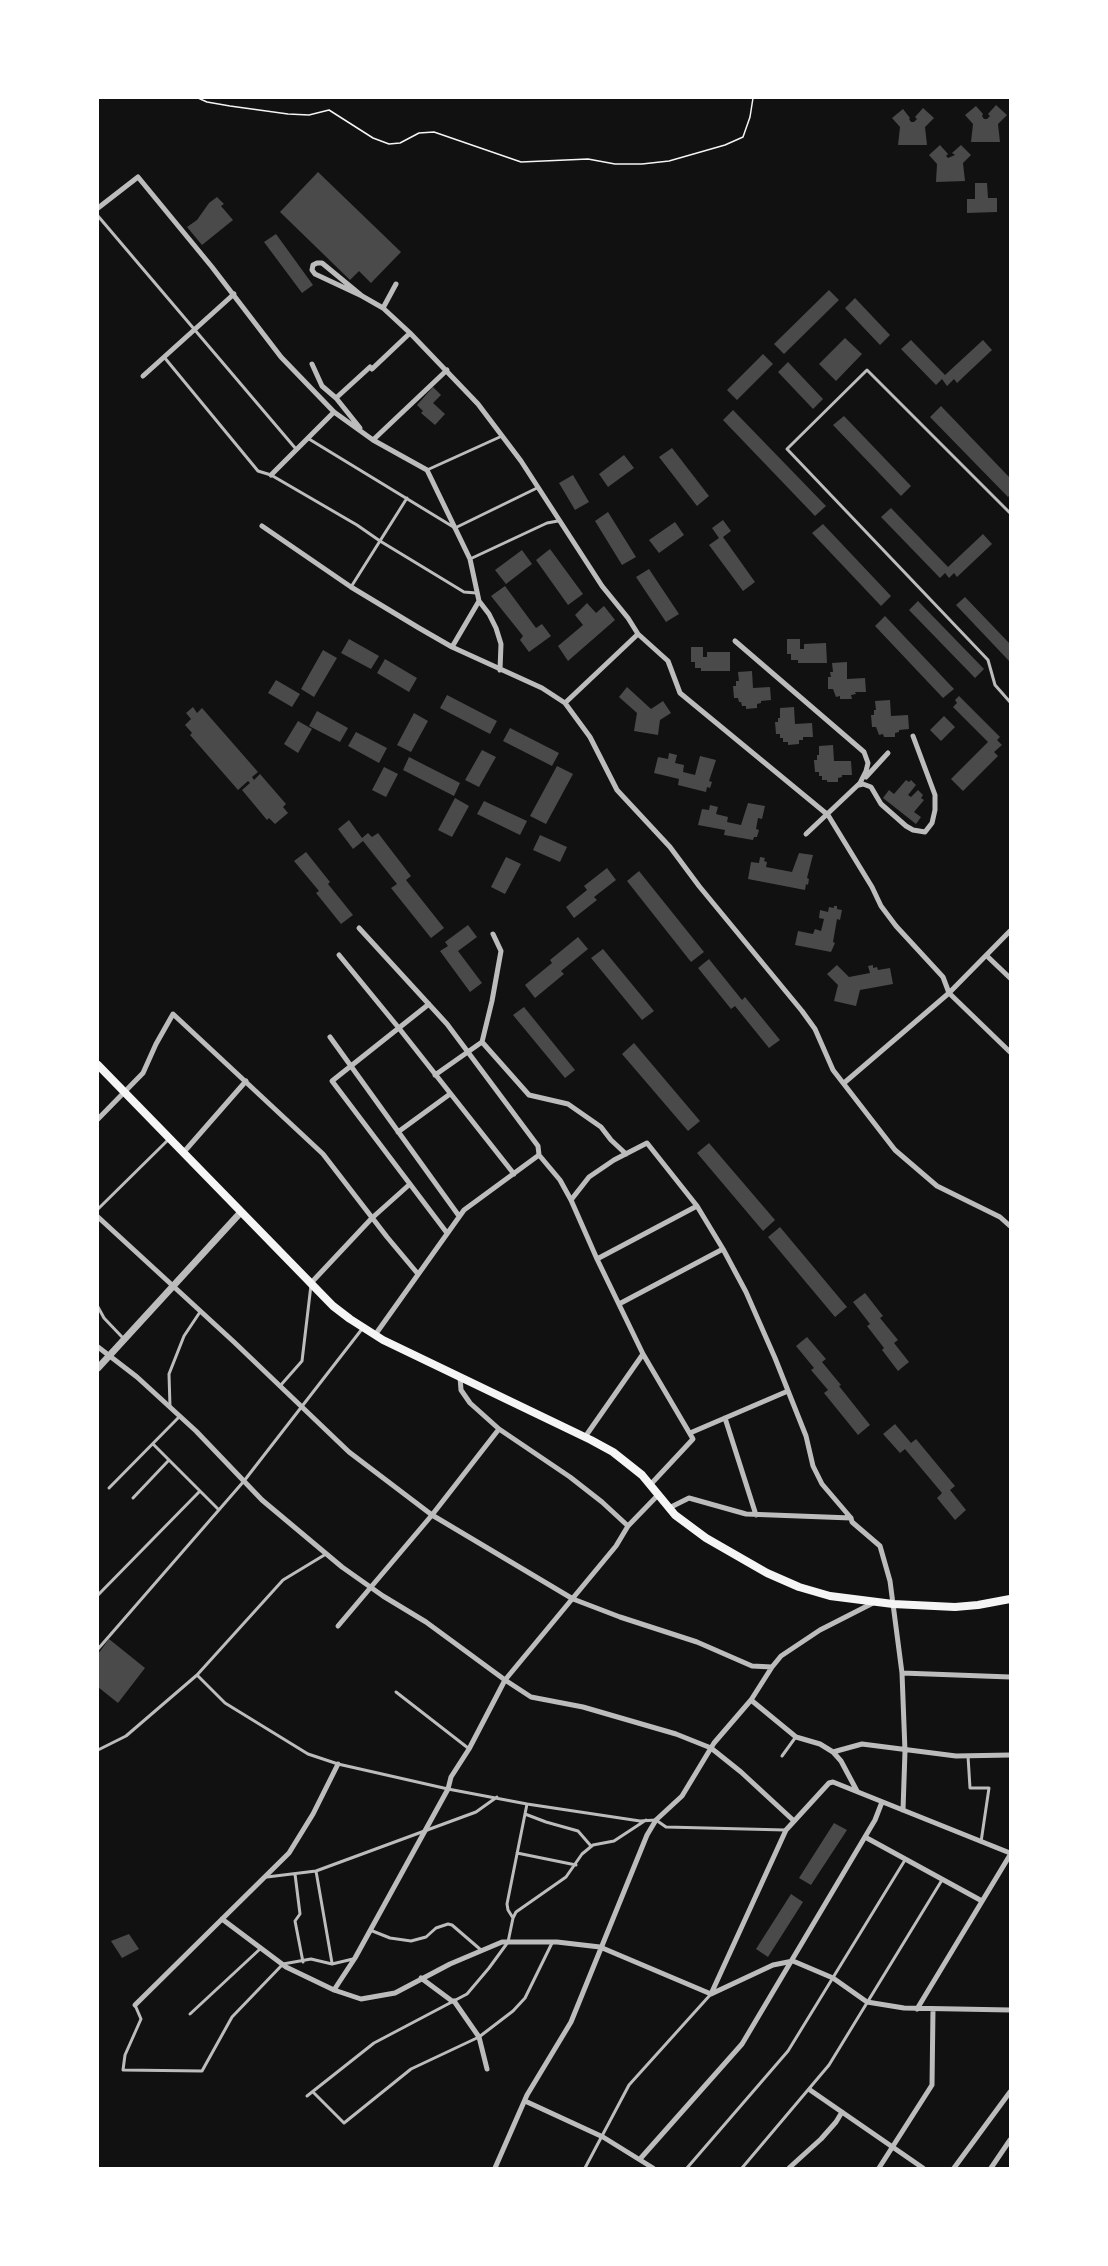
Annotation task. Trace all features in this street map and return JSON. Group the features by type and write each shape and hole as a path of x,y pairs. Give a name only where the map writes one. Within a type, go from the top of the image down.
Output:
{"main road":[{"path":"98,1065 333,1306 375,1335 585,1437 624,1460 651,1484 669,1508 695,1531 767,1573 799,1587 830,1596 893,1605 955,1607 1011,1599"}],"street":[{"path":"98,208 138,177 234,294 281,357 334,412 373,440 427,470 470,559 478,601 489,614 501,644 500,670"},
{"path":"362,296 322,263 317,262 313,265 312,270 315,274 362,296 383,309 410,333 478,404 502,435 558,521 638,634 669,661 680,693 828,815 881,906 896,926 943,977 949,993 1011,1053"},
{"path":"383,309 396,284"},
{"path":"143,376 234,294"},
{"path":"336,398 370,367 372,369 410,333"},
{"path":"312,364 322,386 336,398 365,434"},
{"path":"373,440 447,370"},
{"path":"271,475 334,412"},
{"path":"262,526 351,587 452,647 542,688 565,703 590,737 617,790 670,847 699,886 809,1020 833,1070 895,1150 937,1186 1000,1217 1011,1226"},
{"path":"452,647 478,601"},
{"path":"565,703 638,634"},
{"path":"735,641 864,752 868,763 859,785"},
{"path":"859,785 871,787 880,804 913,831 925,832 932,823 935,795 912,736"},
{"path":"806,834 859,785 888,753"},
{"path":"359,928 447,1024 538,1146 539,1155 560,1180 571,1200 644,1354 693,1439 651,1484"},
{"path":"844,1083 949,993 1011,931"},
{"path":"435,1075 482,1042 501,951 493,934"},
{"path":"339,955 514,1174"},
{"path":"987,956 1011,978"},
{"path":"429,1004 332,1081 447,1233"},
{"path":"98,1119 143,1073 173,1014 323,1155 418,1274"},
{"path":"330,1037 459,1216"},
{"path":"482,1042 529,1095 568,1104 601,1127 610,1140 626,1154"},
{"path":"183,1153 246,1081"},
{"path":"398,1132 450,1094"},
{"path":"571,1200 589,1177 647,1143 697,1206 723,1249 746,1292 788,1391 806,1436 813,1466 822,1484 852,1522 880,1545 890,1581 902,1673 905,1751 903,1810"},
{"path":"375,1335 459,1216 539,1155"},
{"path":"311,1283 372,1218 410,1184"},
{"path":"597,1259 697,1206"},
{"path":"98,1368 242,1212"},
{"path":"98,1217 349,1452 432,1515 573,1599 697,1642 752,1666 772,1667"},
{"path":"619,1304 723,1249"},
{"path":"98,1347 137,1377 180,1416 262,1500 326,1554 370,1587 426,1622 505,1680 531,1697 583,1707 676,1734 711,1748 794,1821"},
{"path":"585,1437 644,1354"},
{"path":"460,1377 461,1390 470,1404 499,1429 570,1477 628,1526"},
{"path":"690,1433 788,1391"},
{"path":"725,1418 756,1515"},
{"path":"338,1626 432,1515 499,1429"},
{"path":"334,1990 424,1833 448,1789 451,1778 505,1680 616,1546 628,1526 658,1495"},
{"path":"669,1508 689,1498 746,1514 851,1518"},
{"path":"495,2169 525,2101 571,2022 647,1835 656,1820 682,1796 711,1748 751,1700 781,1656 820,1630 875,1602"},
{"path":"902,1673 1011,1677"},
{"path":"751,1700 796,1737 820,1744 833,1752 841,1761 857,1792"},
{"path":"833,1752 862,1744 956,1756 1011,1755"},
{"path":"135,2005 289,1853 313,1814 338,1764"},
{"path":"711,1995 786,1830 829,1783 833,1782 1011,1854 917,2009"},
{"path":"640,2159 742,2044 875,1820 882,1802"},
{"path":"865,1837 982,1901"},
{"path":"222,1919 283,1964 334,1990 361,1999 388,1996 421,1978 502,1942 553,1942 600,1947 711,1995 773,1965 793,1961 833,1978 869,2002 917,2009 1011,2010"},
{"path":"421,1978 453,2001 479,2037 487,2069"},
{"path":"879,2169 932,2085 933,2009"},
{"path":"810,2090 923,2169"},
{"path":"954,2169 1011,2092"},
{"path":"525,2101 603,2137 653,2169"},
{"path":"789,2169 821,2139 842,2112"},
{"path":"991,2169 1011,2140"}],"lane":[{"path":"98,216 296,449"},
{"path":"164,357 258,471 271,475 357,525 464,592 476,593"},
{"path":"1011,513 867,370 787,449 988,660 995,685 1011,702"},
{"path":"427,470 502,435"},
{"path":"309,439 454,528 537,488"},
{"path":"351,587 407,498"},
{"path":"470,559 547,523 558,521"},
{"path":"98,1209 169,1138"},
{"path":"280,1386 302,1361 311,1283"},
{"path":"98,1307 104,1318 124,1339"},
{"path":"170,1407 169,1374 184,1336 201,1312"},
{"path":"98,1649 99,1644 244,1481 362,1328"},
{"path":"109,1488 180,1416"},
{"path":"153,1444 219,1510"},
{"path":"133,1498 169,1460"},
{"path":"98,1595 200,1491"},
{"path":"98,1750 126,1736 197,1675 283,1580 326,1554"},
{"path":"197,1675 225,1703 308,1754 338,1764 527,1804 640,1821 656,1820 666,1827 786,1830"},
{"path":"396,1692 469,1749"},
{"path":"782,1756 796,1737"},
{"path":"968,1755 970,1788 989,1788 981,1842"},
{"path":"265,1877 316,1870 424,1833 476,1812 497,1797"},
{"path":"513,1918 507,1904 527,1804"},
{"path":"525,1814 578,1831 591,1846"},
{"path":"307,2096 374,2043 466,1995 508,1942 516,1912 566,1876 591,1846 614,1841 647,1820"},
{"path":"517,1853 576,1865"},
{"path":"687,2169 777,2066 906,1860"},
{"path":"316,1870 332,1964"},
{"path":"295,1874 300,1914 295,1921 303,1962"},
{"path":"742,2169 829,2065 942,1880"},
{"path":"370,1930 390,1938 411,1941 426,1937 436,1928 448,1924 482,1951"},
{"path":"313,2092 344,2123 411,2069 479,2037 513,2011 525,1998 553,1942"},
{"path":"190,2014 261,1947"},
{"path":"135,2005 141,2019 125,2055 123,2070 202,2071 232,2017 283,1964 311,1959 332,1964 354,1958"},
{"path":"585,2169 629,2085 711,1995"}],"path":[{"path":"198,98 219,104 288,114 309,115 329,110 373,138 389,144 400,142 419,133 435,132 521,162 588,159 615,164 642,164 669,161 725,145 743,137 750,117 753,98"}],"building":[{"path":"996,105 1007,115 998,124 1000,142 971,142 973,124 965,115 976,106 984,119 987,119 990,116 988,114"},
{"path":"923,108 934,118 925,127 927,145 898,145 900,127 892,118 903,109 911,122 914,122 917,119 915,117"},
{"path":"940,145 948,154 946,156 948,158 955,155 952,153 961,145 971,155 963,163 965,181 936,182 937,164 929,155"},
{"path":"318,172 401,252 371,283 359,271 350,280 280,212"},
{"path":"975,183 987,183 988,198 997,198 997,212 967,213 967,199 975,199"},
{"path":"217,197 224,204 221,206 233,220 202,245 187,227 197,220 209,203"},
{"path":"276,234 313,285 302,293 264,242"},
{"path":"829,290 839,300 784,354 774,344"},
{"path":"855,298 890,335 880,345 845,308"},
{"path":"845,338 862,354 836,381 819,364"},
{"path":"911,340 945,375 983,340 992,350 957,383 954,379 947,386 942,379 936,385 901,349"},
{"path":"763,354 773,364 737,400 727,390"},
{"path":"788,362 823,399 813,409 778,372"},
{"path":"433,387 441,395 433,403 445,414 435,425 421,413 423,411 417,405"},
{"path":"941,406 1010,478 1008,497 930,417"},
{"path":"733,410 826,506 815,516 723,420"},
{"path":"844,416 911,486 901,496 833,425"},
{"path":"672,448 709,496 697,506 659,457"},
{"path":"624,455 634,468 608,487 599,474"},
{"path":"573,475 589,502 575,510 559,483"},
{"path":"891,508 948,567 983,534 992,544 957,577 954,573 949,578 945,573 940,578 881,517"},
{"path":"608,512 636,557 622,565 595,521"},
{"path":"723,520 731,531 723,537 755,582 743,591 709,545 719,538 712,528"},
{"path":"675,522 684,535 659,553 649,540"},
{"path":"823,524 891,596 881,606 812,533"},
{"path":"550,549 583,594 568,605 536,560"},
{"path":"522,550 532,564 506,584 495,570"},
{"path":"649,569 679,614 666,622 636,577"},
{"path":"505,586 536,628 542,624 551,636 529,652 520,640 523,636 491,596"},
{"path":"965,597 1010,644 1010,662 956,605"},
{"path":"918,601 984,669 975,678 909,610"},
{"path":"587,603 596,613 604,606 615,620 568,661 558,646 583,625 575,615"},
{"path":"885,616 954,689 943,698 875,626"},
{"path":"349,639 379,656 371,669 341,653"},
{"path":"787,639 800,639 800,649 804,649 804,644 826,643 827,663 798,663 798,660 791,660 791,654 787,654"},
{"path":"691,647 703,647 703,657 707,657 707,652 730,652 730,671 701,671 701,668 695,668 695,662 691,662"},
{"path":"323,650 337,658 314,697 301,689"},
{"path":"385,659 417,678 409,692 377,673"},
{"path":"847,662 847,679 865,678 866,692 855,692 856,694 851,695 852,699 840,699 840,696 836,697 833,689 828,689 828,677 831,677 830,672 833,672 832,663"},
{"path":"752,671 753,688 770,687 771,700 761,701 757,704 757,708 746,709 738,698 734,698 733,686 736,686 736,681 739,681 738,672"},
{"path":"276,680 300,694 292,707 268,693"},
{"path":"627,687 651,709 663,701 671,713 660,720 658,735 634,731 637,713 619,697"},
{"path":"447,695 497,721 490,734 440,708"},
{"path":"959,696 1000,737 997,740 1002,745 994,752 998,756 963,791 951,779 988,742 953,707"},
{"path":"890,700 891,716 908,715 909,729 899,730 895,733 895,737 884,737 883,734 879,735 876,727 872,727 871,715 874,715 874,710 876,710 875,701"},
{"path":"193,707 197,713 202,708 258,772 252,777 254,780 260,774 286,804 283,807 288,813 275,824 269,818 267,820 242,790 250,783 248,781 238,790 190,735 192,733 185,725 191,719 186,713"},
{"path":"794,707 795,724 812,723 813,737 803,737 803,740 799,740 799,744 788,745 788,742 783,742 783,738 780,738 780,734 776,734 775,722 778,722 780,718 780,708"},
{"path":"317,711 348,728 340,742 309,726"},
{"path":"414,713 428,721 411,752 397,745"},
{"path":"944,716 955,727 941,741 930,730"},
{"path":"298,721 312,729 298,753 284,744"},
{"path":"510,728 559,753 552,766 503,741"},
{"path":"356,732 387,748 379,763 348,746"},
{"path":"833,745 834,761 851,761 852,775 842,775 838,778 838,782 827,782 827,780 822,780 819,772 815,772 814,760 817,760 817,755 819,755 819,746"},
{"path":"482,750 496,757 479,787 465,780"},
{"path":"669,753 677,755 675,763 684,765 683,772 695,775 700,756 716,760 709,781 712,782 710,788 707,787 706,792 678,785 679,779 654,773 658,757 668,759"},
{"path":"409,757 460,783 454,796 403,770"},
{"path":"557,766 573,774 546,824 530,816"},
{"path":"384,767 398,774 386,797 372,790"},
{"path":"906,780 909,782 911,780 916,785 908,795 911,797 918,790 923,795 921,798 924,800 914,812 921,817 916,824 883,798 889,790 894,794"},
{"path":"455,798 469,806 452,837 438,830"},
{"path":"484,801 527,821 520,835 477,814"},
{"path":"748,803 765,806 762,819 758,818 757,837 753,840 724,835 725,830 698,825 702,809 709,810 710,805 718,807 716,814 728,817 727,822 741,825"},
{"path":"349,820 362,838 368,833 372,837 378,833 411,876 406,880 444,928 431,938 391,888 397,884 363,841 353,849 338,829"},
{"path":"540,835 567,847 560,862 533,850"},
{"path":"306,852 353,915 341,924 316,893 319,891 294,861"},
{"path":"799,853 813,855 807,878 809,879 808,885 806,884 805,890 748,879 751,862 759,863 760,857 765,858 766,867 792,872"},
{"path":"506,857 521,864 505,894 491,887"},
{"path":"607,868 616,880 594,897 597,900 574,918 566,907 587,890 584,886"},
{"path":"639,871 704,952 691,962 627,881"},
{"path":"834,906 842,910 840,920 837,919 833,942 835,943 831,952 795,945 798,931 813,934 815,929 821,931 824,919 819,918 820,910 828,912 829,907 834,908"},
{"path":"468,925 477,937 458,951 482,983 470,992 440,951 448,946 445,942"},
{"path":"578,937 588,949 561,971 564,974 535,998 525,985 552,963 550,960"},
{"path":"603,949 654,1011 642,1020 591,958"},
{"path":"709,959 742,1000 745,997 780,1040 769,1048 735,1006 731,1009 698,968"},
{"path":"837,965 849,977 870,973 868,966 873,965 873,968 877,967 878,970 890,968 893,984 860,990 856,1006 834,1001 838,985 827,974"},
{"path":"524,1007 575,1070 565,1078 513,1015"},
{"path":"634,1043 700,1121 688,1131 622,1054"},
{"path":"709,1143 775,1220 763,1231 697,1153"},
{"path":"780,1227 847,1307 835,1317 768,1237"},
{"path":"865,1293 883,1316 880,1318 898,1340 894,1343 909,1362 898,1371 867,1326 870,1324 853,1302"},
{"path":"807,1337 826,1359 822,1362 870,1425 858,1435 824,1393 828,1390 811,1370 814,1368 796,1346"},
{"path":"895,1424 911,1443 916,1439 955,1486 950,1490 966,1510 955,1520 937,1498 942,1493 905,1449 900,1453 883,1434"},
{"path":"109,1639 145,1668 118,1703 98,1687 98,1654"},
{"path":"834,1823 847,1830 811,1885 799,1878"},
{"path":"791,1894 803,1902 768,1957 756,1949"},
{"path":"129,1934 139,1949 122,1958 111,1941"}]}
